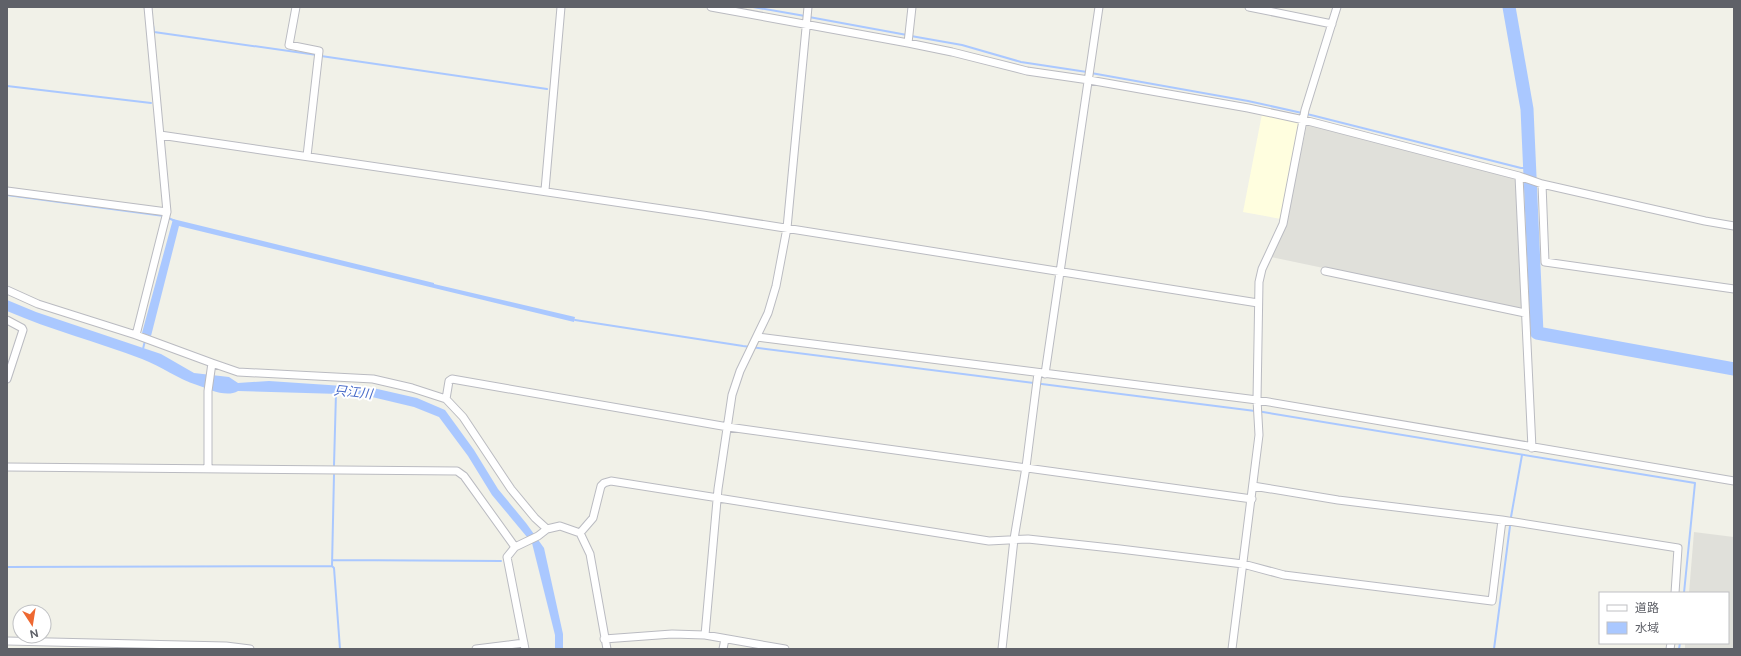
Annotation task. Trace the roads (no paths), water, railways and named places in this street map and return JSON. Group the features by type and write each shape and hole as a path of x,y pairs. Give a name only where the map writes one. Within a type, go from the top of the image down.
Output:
{"street":[{"path":"142,337 167,216 148,7"},
{"path":"296,7 289,45 319,51 307,156"},
{"path":"545,190 562,7"},
{"path":"711,7 908,43 952,52 1026,71 1089,80 1248,108 1304,120 1519,176 1542,184 1705,221 1734,226"},
{"path":"908,43 912,7"},
{"path":"1002,649 1014,539 1026,466 1036,388 1040,375 1060,272 1099,7"},
{"path":"1249,7 1332,24"},
{"path":"1232,649 1259,435 1258,303 1262,269 1283,224 1305,110 1337,7"},
{"path":"705,635 718,498 732,395 740,371 768,313 776,286 787,228 808,10"},
{"path":"160,135 545,190 1258,303"},
{"path":"1519,176 1532,448"},
{"path":"1542,184 1545,262 1734,289"},
{"path":"7,191 167,216"},
{"path":"1326,271 1525,313"},
{"path":"7,290 38,304 142,337 238,372 373,380 412,388 446,400 463,417 511,489 547,529"},
{"path":"7,320 23,330 7,378"},
{"path":"756,339 1258,404 1734,481"},
{"path":"208,469 208,391 212,363"},
{"path":"446,400 449,381 452,379 728,426 1026,466 1252,499"},
{"path":"7,467 457,472 464,476 515,547"},
{"path":"580,533 593,518 601,486 607,481 989,541 1014,539 1120,549 1243,564 1284,575 1492,601 1502,520"},
{"path":"1253,486 1338,500 1502,520 1678,548 1675,592"},
{"path":"476,649 524,646 506,557 515,547 524,544 547,529 560,526 580,533 590,554 607,649"},
{"path":"604,639 672,634 705,635 785,649"},
{"path":"724,649 725,639"},
{"path":"7,641 226,646 250,649"}],"water":[{"path":"173,219 434,284 575,317 574,322 179,226 151,336 142,333"},
{"name":"只江川","path":"7,300 36,312 161,354 194,373 229,377 238,383 269,381 373,388 417,398 445,410 474,450 498,489 544,548 563,634 563,649 555,649 555,635 532,543 492,495 468,456 439,417 414,407 372,397 340,394 238,391 228,394 218,392 176,376 142,359 7,311"}],"waterway":[{"path":"753,7 805,16"},
{"path":"1509,7 1527,109 1537,333 1734,369"},
{"path":"809,17 907,35"},
{"path":"153,25 154,32 317,55"},
{"path":"911,36 962,45 1021,62 1087,72"},
{"path":"321,56 547,89"},
{"path":"1091,73 1248,101 1311,115 1521,168 1530,168"},
{"path":"7,86 151,103"},
{"path":"7,195 164,216 175,221"},
{"path":"575,320 743,346 1263,412 1695,483 1684,592"},
{"path":"143,349 147,332"},
{"name":"只江川","path":"334,465 336,393"},
{"path":"1511,517 1522,455"},
{"path":"332,566 334,475"},
{"path":"1494,649 1510,526"},
{"path":"333,560 501,561"},
{"path":"7,567 332,566 334,568 340,649"},
{"path":"1679,649 1680,644"},
{"path":"513,649 519,648"}]}
